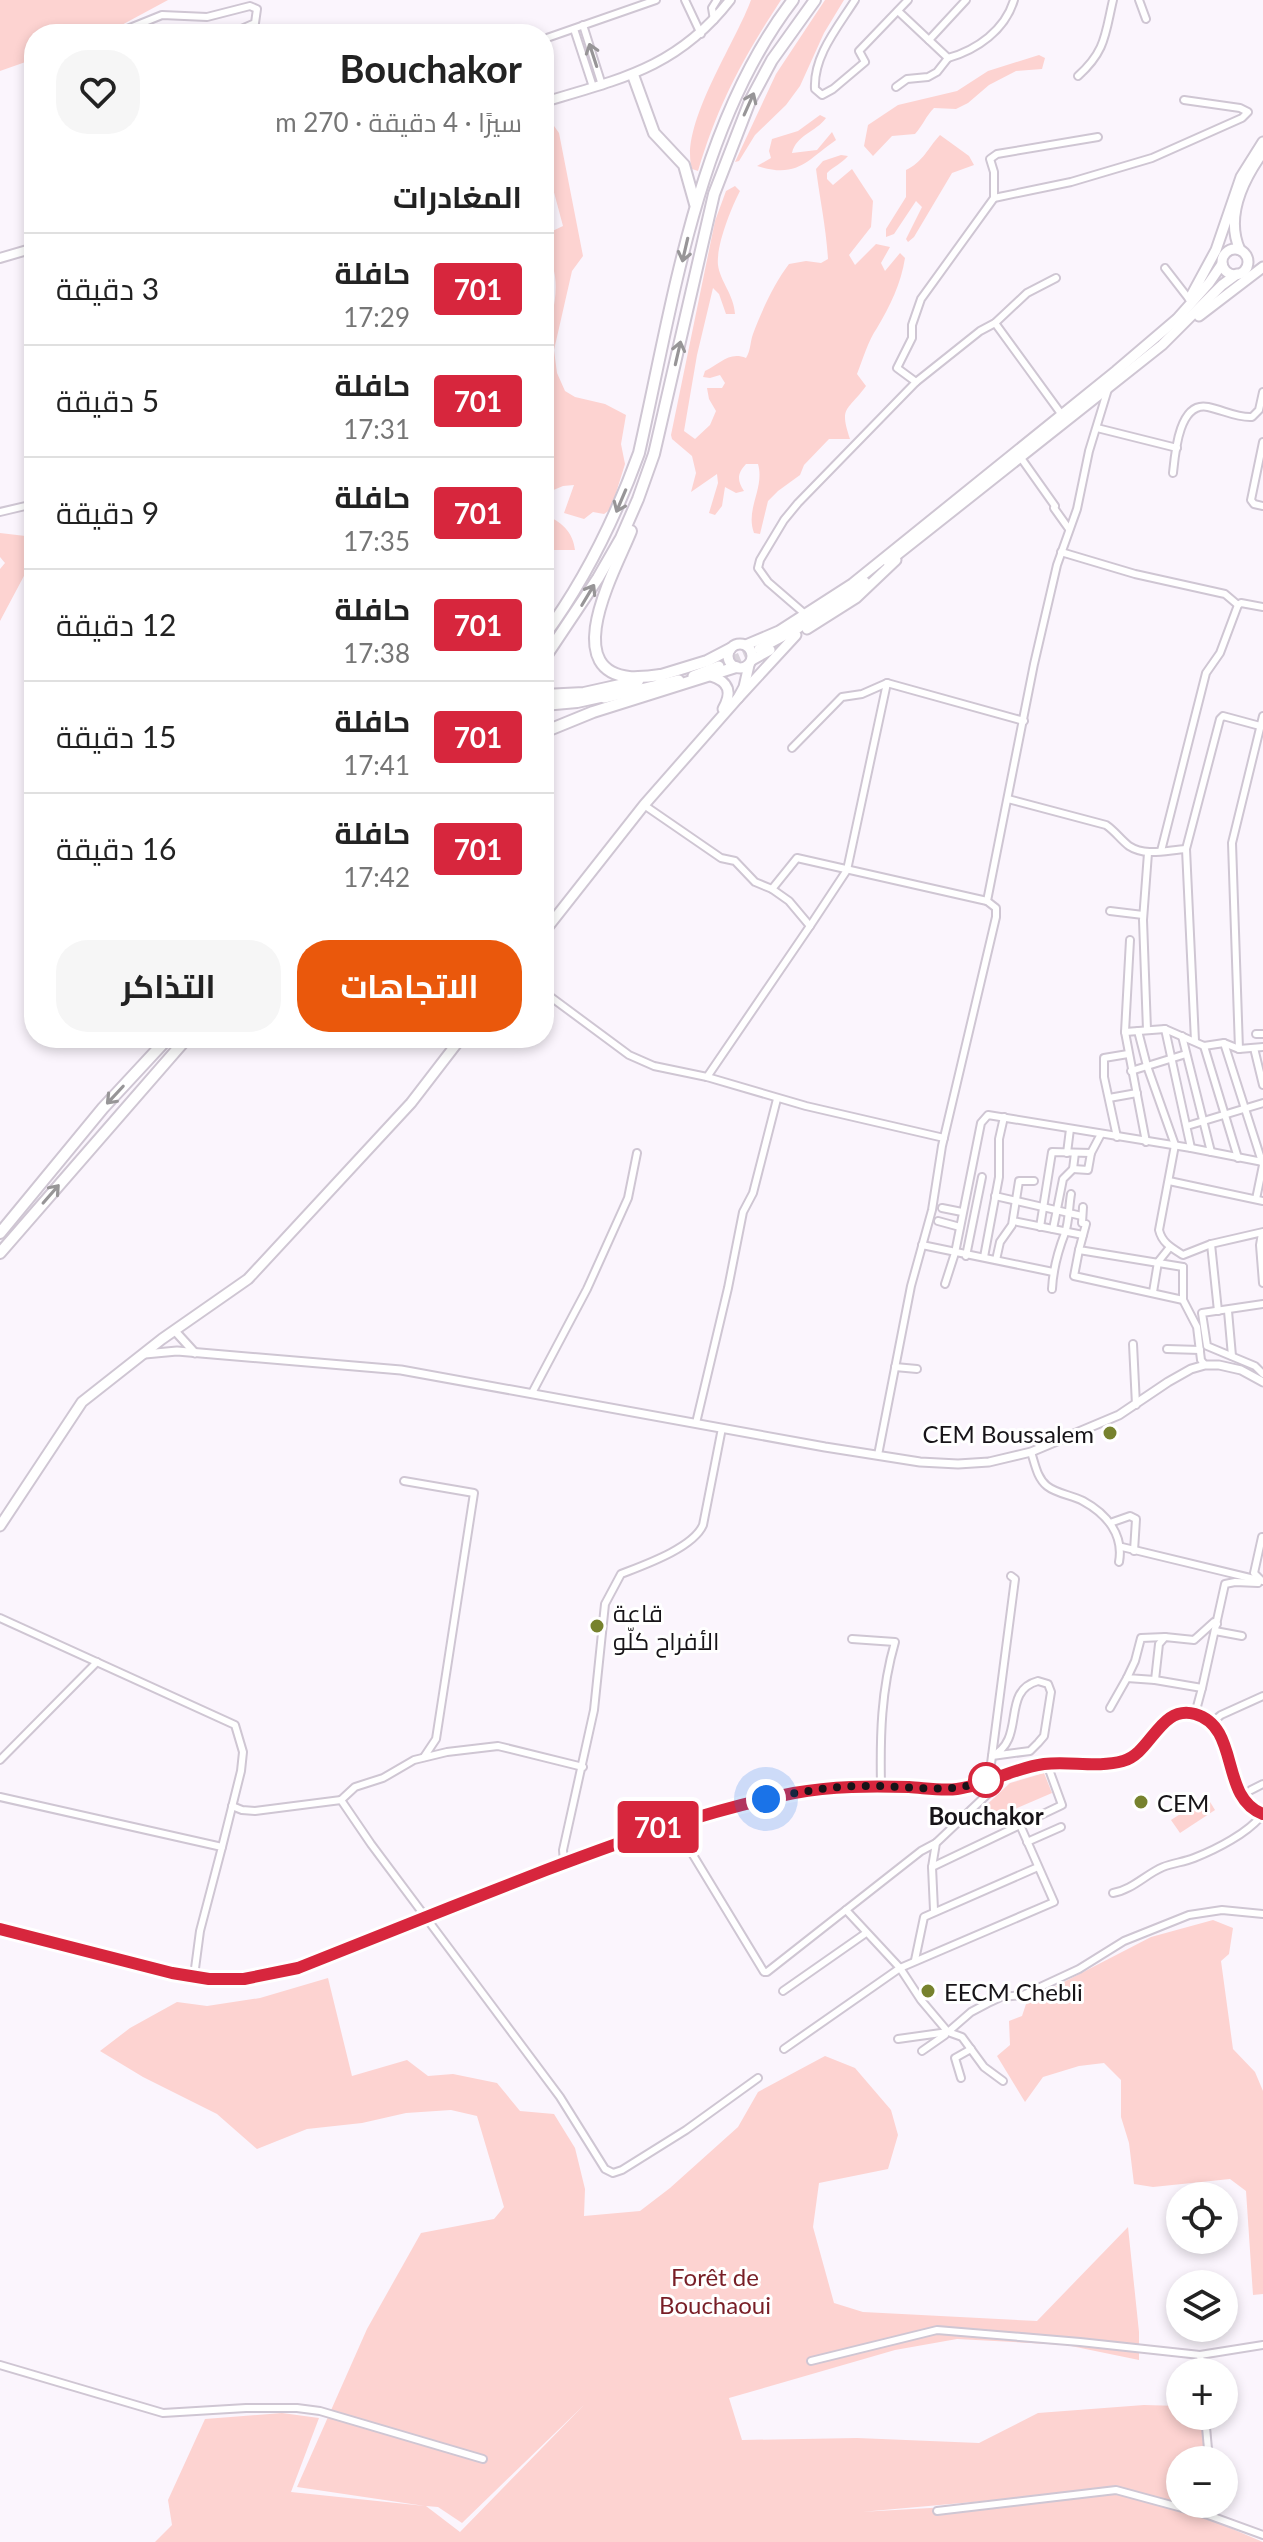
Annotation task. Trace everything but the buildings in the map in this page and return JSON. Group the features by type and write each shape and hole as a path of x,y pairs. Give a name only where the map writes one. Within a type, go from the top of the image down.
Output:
{"highway":[{"path":"554,621 579,584 609,529 639,453 695,205 748,72 793,0"},
{"path":"661,675 631,678 605,664 599,657 594,639 597,614 637,516 714,194 757,87 772,60 815,0"},
{"path":"633,75 654,133 676,155 686,172 695,205"},
{"path":"686,172 696,178 708,171"},
{"path":"554,645 585,601 616,547 650,467"},
{"path":"554,694 584,693 661,675 707,661 730,649"},
{"path":"554,704 577,702 718,662 735,666"},
{"path":"554,728 735,666"},
{"path":"0,1233 103,1108 158,1048"},
{"path":"0,1253 178,1048"}],"main road":[{"path":"554,99 633,75 657,63 701,34 730,0"},
{"path":"1168,326 1189,299 1216,250 1233,195 1250,160 1263,142"},
{"path":"1246,267 1246,255 1240,250 1234,232 1238,200 1263,152"},
{"path":"554,919 740,689 742,680 728,656 730,649 736,644 746,645 771,635 860,577 1168,326 1201,293 1222,264 1233,195"},
{"path":"1225,253 1232,249 1240,250"},
{"path":"0,258 24,251"},
{"path":"1222,264 1226,271 1237,274"},
{"path":"1162,345 1222,285 1246,267 1263,265"},
{"path":"759,649 846,596 1263,265"},
{"path":"735,666 750,662 856,598 909,546"},
{"path":"698,741 796,635"},
{"path":"738,698 753,653 746,645"},
{"path":"554,728 654,687 719,666"},
{"path":"711,676 722,681 729,690 729,698 722,712"},
{"path":"577,702 654,687"},
{"path":"0,1526 82,1402 142,1354 248,1279 411,1103 453,1048"},
{"path":"0,1929 194,1976 244,1979 298,1968 673,1822 828,1787 954,1790 1022,1767 1123,1761 1139,1752 1170,1717 1183,1713 1195,1714 1211,1723 1224,1745 1243,1799 1263,1814"}],"street":[{"path":"554,36 656,0"},
{"path":"685,0 701,34"},
{"path":"714,20 711,10 717,0"},
{"path":"855,0 827,44 814,73 815,89 822,95 865,62 859,51 908,0"},
{"path":"929,40 966,0"},
{"path":"896,87 907,79 928,77 937,72 948,58 979,47 1010,13 1014,0"},
{"path":"1078,76 1095,61 1104,44 1113,0"},
{"path":"1139,0 1146,19"},
{"path":"140,24 162,15 207,17 250,6 257,9 257,19 249,24"},
{"path":"898,11 948,58"},
{"path":"583,25 598,86"},
{"path":"574,29 598,86"},
{"path":"994,198 1071,182 1152,158 1242,118 1248,112 1240,108 1184,100"},
{"path":"916,382 897,368 912,338 912,325 921,299 994,198 994,172 990,159 1098,137"},
{"path":"1165,268 1189,299"},
{"path":"805,614 759,571 760,560 784,520 916,382 980,331 995,323 1027,293 1056,278"},
{"path":"995,323 1062,415"},
{"path":"987,901 1034,664 1061,552 1077,509 1110,386"},
{"path":"1173,473 1186,416 1195,408 1204,406 1249,418 1259,410 1263,392"},
{"path":"1097,428 1177,448"},
{"path":"1263,442 1251,500 1263,506"},
{"path":"1021,458 1069,529"},
{"path":"0,512 24,506"},
{"path":"1061,552 1135,574 1225,594 1238,605"},
{"path":"1238,605 1263,607"},
{"path":"1161,851 1206,673 1220,653 1238,605"},
{"path":"792,748 842,697 862,694 887,683 1024,721"},
{"path":"707,1077 847,870 887,683"},
{"path":"1195,1041 1186,849 1220,719 1223,716 1260,726"},
{"path":"1239,1049 1232,843 1263,716"},
{"path":"1008,799 1106,825 1132,848 1148,853 1186,849"},
{"path":"644,805 721,858 735,861 761,887 772,889 789,901 810,926"},
{"path":"1147,1030 1143,915 1148,853"},
{"path":"772,889 797,858 987,901 996,908 944,1138 932,1210 911,1286 878,1455"},
{"path":"1110,911 1143,915"},
{"path":"1130,940 1125,1032 1146,1142"},
{"path":"554,999 629,1055 654,1066 944,1138"},
{"path":"1165,1029 1191,1148"},
{"path":"1125,1032 1165,1029 1204,1046 1224,1043 1239,1049 1263,1047"},
{"path":"1138,1031 1175,1145 1159,1230 1170,1247 1183,1255"},
{"path":"1182,1036 1211,1152"},
{"path":"1169,1181 1260,1200 1263,1165 1224,1043"},
{"path":"1204,1046 1238,1158"},
{"path":"1254,1048 1263,1085"},
{"path":"1117,1137 1104,1058 1128,1054"},
{"path":"1131,1071 1186,1054"},
{"path":"1109,1098 1137,1093"},
{"path":"696,1423 743,1212 753,1193 777,1099"},
{"path":"1187,1126 1263,1103"},
{"path":"945,1284 955,1253 982,1121 990,1115 1262,1162"},
{"path":"984,1257 999,1177 999,1139 1004,1117"},
{"path":"1070,1129 1073,1169"},
{"path":"1053,1229 1063,1179 1073,1169 1088,1170 1091,1153 1101,1134"},
{"path":"1040,1227 1052,1152 1091,1153"},
{"path":"532,1393 587,1289 628,1198 637,1153"},
{"path":"966,1256 982,1177"},
{"path":"996,1260 998,1247 1013,1221 1019,1181 1034,1181"},
{"path":"1052,1289 1071,1194"},
{"path":"995,1196 1083,1218 1083,1235 1074,1276 1183,1300"},
{"path":"942,1208 962,1212"},
{"path":"0,1226 17,1212"},
{"path":"938,1221 960,1227"},
{"path":"1013,1221 1083,1235"},
{"path":"1183,1255 1211,1244 1263,1233 1260,1245 1263,1283"},
{"path":"986,1243 998,1247"},
{"path":"1211,1244 1218,1311"},
{"path":"922,1245 1053,1272"},
{"path":"1153,1292 1158,1262 1170,1247"},
{"path":"1079,1250 1183,1267"},
{"path":"1183,1255 1183,1300 1197,1327 1201,1360 1205,1365"},
{"path":"1263,1304 1202,1313 1207,1346 1263,1372"},
{"path":"1228,1311 1232,1356"},
{"path":"175,1331 195,1353"},
{"path":"1133,1344 1136,1405"},
{"path":"1167,1349 1200,1350"},
{"path":"142,1354 168,1351 401,1370 878,1455 958,1464 989,1462 1031,1452 1119,1415 1168,1382 1205,1365 1241,1370 1263,1382"},
{"path":"895,1367 917,1369"},
{"path":"564,1863 563,1850 594,1710 605,1604 621,1574 649,1563 698,1536 703,1525 722,1428"},
{"path":"1031,1452 1038,1474 1046,1485 1081,1500 1110,1523 1122,1547 1119,1562"},
{"path":"404,1481 474,1493 436,1739 424,1757"},
{"path":"1110,1523 1130,1516 1136,1519 1134,1551"},
{"path":"1261,1580 1254,1573 1262,1537"},
{"path":"1122,1547 1236,1578 1261,1580"},
{"path":"989,1779 1015,1579 1011,1576"},
{"path":"1195,1714 1225,1584 1236,1578"},
{"path":"0,1618 235,1725 243,1752 241,1771 200,1931 194,1976"},
{"path":"1110,1708 1135,1661 1141,1638 1194,1640 1214,1622 1216,1627 1242,1636"},
{"path":"1155,1680 1159,1644 1165,1637"},
{"path":"852,1639 895,1642 883,1699 881,1786"},
{"path":"0,1760 97,1662"},
{"path":"1127,1678 1202,1688"},
{"path":"1038,1681 1048,1684 1051,1692 1044,1736 1030,1751 992,1756 1008,1744 1020,1692 1027,1684 1038,1681"},
{"path":"1211,1723 1221,1715 1263,1696"},
{"path":"232,1806 255,1811 341,1800 355,1787 383,1778 414,1760 447,1752 498,1746 583,1767"},
{"path":"932,1867 1062,1805 1047,1764"},
{"path":"673,1822 764,1972 767,1972 921,1851 936,1843 995,1787 1000,1775"},
{"path":"1251,1790 1263,1784"},
{"path":"0,1797 222,1847"},
{"path":"341,1800 560,2097 605,2169 613,2173 622,2170 686,2130 758,2078"},
{"path":"1113,1893 1121,1892 1161,1868 1194,1858 1220,1845 1255,1824 1263,1814"},
{"path":"784,2049 900,1968 1054,1902 1020,1825"},
{"path":"1027,1842 1061,1827"},
{"path":"934,1910 932,1867 936,1843"},
{"path":"915,1960 924,1917 1038,1867"},
{"path":"846,1910 900,1968 948,2032"},
{"path":"922,2051 971,2012 988,2003 1001,1997 1023,1995 1079,1969 1124,1941 1160,1926 1189,1915 1222,1910 1263,1914"},
{"path":"783,1991 866,1933"},
{"path":"898,2039 948,2032 962,2037 984,2067 1003,2081"},
{"path":"961,2078 955,2058 971,2049"},
{"path":"811,2361 937,2330 1200,2355 1263,2345"},
{"path":"0,2365 163,2413 246,2408 320,2411 483,2459"},
{"path":"937,2511 1116,2490 1166,2504"},
{"path":"1216,2518 1263,2535"}],"green space":[{"path":"0,0 168,0 124,24 24,24 24,63 0,71"},
{"path":"751,0 781,0 733,82 698,171 692,169 690,151 693,131"},
{"path":"825,0 844,0 824,33 800,86 735,162 776,74"},
{"path":"1039,55 1045,58 1042,69 1016,71 989,85 956,109 934,108 915,134 892,136 873,156 864,146 868,125 898,105 957,91 988,71"},
{"path":"820,115 826,118 798,142 792,153 817,150 832,132 836,140 792,169 757,166 771,158 772,139 798,131"},
{"path":"554,126 559,133 583,256 572,271 554,350 554,230 563,226 554,192"},
{"path":"940,135 969,156 974,165 952,173 908,242 906,239 922,207 916,201 894,234 886,237 886,229 906,197 906,170 921,159"},
{"path":"848,156 827,173 827,179 833,185 852,169 873,201 871,227 849,255 855,265 876,244 890,247 881,263 885,271 900,253 905,258 903,268 857,374 866,386 845,415 850,439 829,439 804,465 800,475 768,501 760,534 754,533 752,515 759,482 758,464 746,464 741,471 739,480 744,491 736,493 725,487 722,506 715,515 709,513 718,483 717,474 691,492 696,473 692,456 671,435 715,221 726,191 735,186 740,191 722,238 718,265 735,314 726,314 719,294 713,288 684,431 695,439 710,425 716,411 707,388 722,388 725,383 720,375 703,377 705,371 730,357 746,358 764,307 789,264 806,261 821,263 828,259 816,169 823,161"},
{"path":"554,350 557,373 565,391 575,397 605,404 626,415 621,444 625,464 611,509 604,514 593,512 584,519 564,513 574,485 554,490"},
{"path":"554,519 572,538 575,550 554,550"},
{"path":"0,533 24,536 24,576 0,621 0,569 5,563 0,557"},
{"path":"1044,1773 1052,1793 992,1819 980,1811 1010,1783"},
{"path":"1207,1797 1215,1810 1180,1833 1171,1820"},
{"path":"1213,1920 1233,1928 1229,1954 1221,1961 1233,2049 1255,2072 1263,2091 1263,2294 1253,2295 1246,2191 1238,2182 1230,2179 1166,2182 1166,2186 1153,2187 1134,2184 1129,2143 1121,2117 1121,2080 1104,2063 1079,2066 1043,2077 1025,2102 997,2056 1010,2045 1009,2021 1022,2016 1027,2001 1151,1937"},
{"name":"Forêt de Bouchaoui","path":"328,1978 352,2076 407,2060 428,2076 453,2074 497,2083 520,2111 554,2114 575,2148 585,2189 584,2216 640,2211 738,2127 758,2092 825,2056 855,2068 891,2110 898,2135 888,2169 819,2183 813,2227 834,2303 863,2312 1037,2321 1128,2227 1139,2360 1066,2345 957,2339 895,2350 729,2398 742,2440 857,2438 979,2443 1038,2413 1166,2406 1166,2430 1211,2430 1212,2446 1166,2446 1166,2518 1216,2518 1216,2522 1263,2542 155,2542 172,2525 168,2500 205,2419 282,2413 319,2418 291,2492 425,2506 297,2487 367,2329 421,2233 494,2219 504,2207 477,2116 451,2110 406,2113 362,2123 307,2129 257,2149 217,2114 143,2077 100,2051 130,2028 177,2002 207,2006 260,1998","holes":["584,2405 460,2532 426,2506 438,2507 462,2523","1018,2498 1018,2503 863,2512"]}],"tunnel":[{"path":"719,666 759,649"}],"bus line":[{"name":"701","path":"0,1929 172,1973 209,1979 244,1979 277,1974 646,1831 710,1812 828,1787 954,1790 974,1786 1022,1767 1123,1761 1139,1752 1165,1721 1183,1713 1195,1714 1211,1723 1224,1745 1243,1799 1263,1814"}],"place":[{"name":"CEM Boussalem","path":"1110,1433"},
{"name":"قاعة الأفراح كلّو","path":"597,1626"},
{"name":"Bouchakor","path":"986,1780"},
{"name":"CEM","path":"1141,1802"},
{"name":"EECM Chebli","path":"928,1991"}],"route":[{"path":"766,1799 828,1787 954,1790 989,1779 986,1780"}]}
